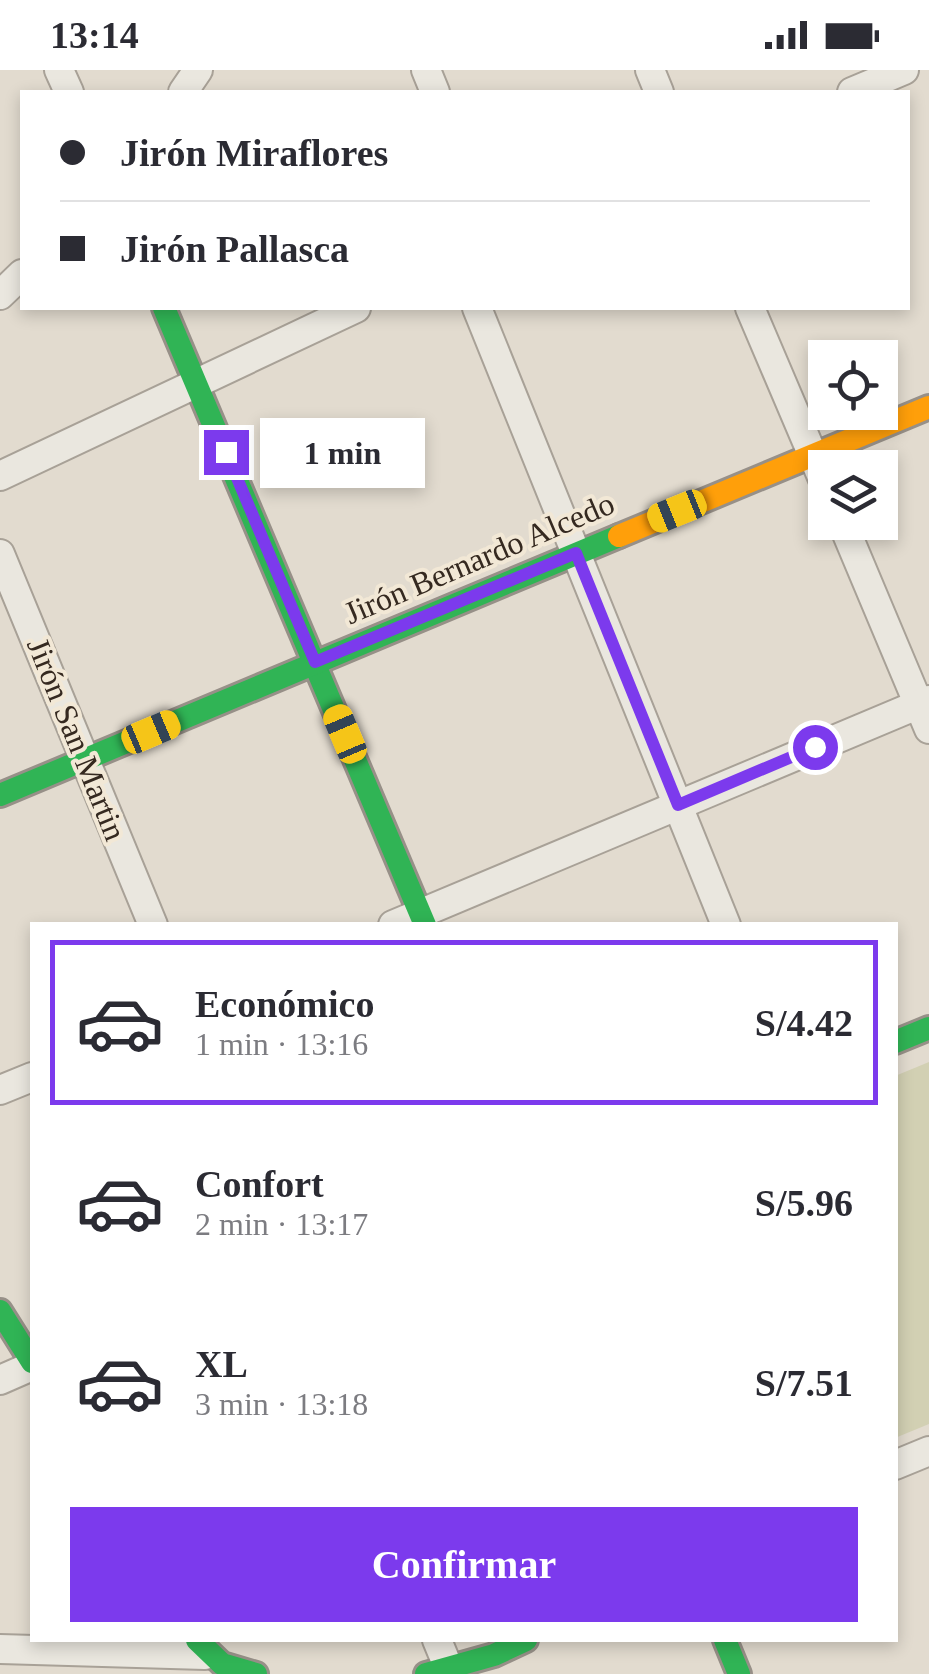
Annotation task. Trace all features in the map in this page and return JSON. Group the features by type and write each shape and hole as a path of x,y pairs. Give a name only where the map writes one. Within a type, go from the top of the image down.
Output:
{"street":[{"path":"857,90 904,70"},
{"path":"0,295 20,276"},
{"path":"165,310 423,919 678,805 926,711 850,540"},
{"path":"0,476 352,310"},
{"path":"477,310 725,922"},
{"path":"751,310 810,450"},
{"name":"Jirón Bernardo Alcedo","path":"822,450 929,407"},
{"name":"Jirón Bernardo Alcedo","path":"0,795 808,456"},
{"name":"Jirón San Martin","path":"0,554 152,922"},
{"path":"898,1041 929,1028"},
{"path":"0,1090 30,1078"},
{"path":"0,1311 30,1361"},
{"path":"0,1380 30,1365"},
{"path":"898,1464 929,1450"},
{"path":"438,1642 437,1672 494,1656 522,1642"},
{"path":"726,1642 739,1674"},
{"path":"0,1649 201,1647 243,1673 256,1674"}],"shaded area":[{"path":"929,1062 929,1424 898,1437 898,1075"}],"traffic: fast":[{"path":"165,310 424,922"},
{"path":"0,795 619,536"},
{"path":"898,1041 929,1028"},
{"path":"0,1311 30,1359"},
{"path":"199,1642 222,1664 256,1674"},
{"path":"426,1674 494,1655 522,1642"},
{"path":"726,1642 739,1674"}],"traffic: slow":[{"path":"619,536 929,407"}],"route":[{"path":"226,452 315,662 576,553 678,805 815,747"}]}
